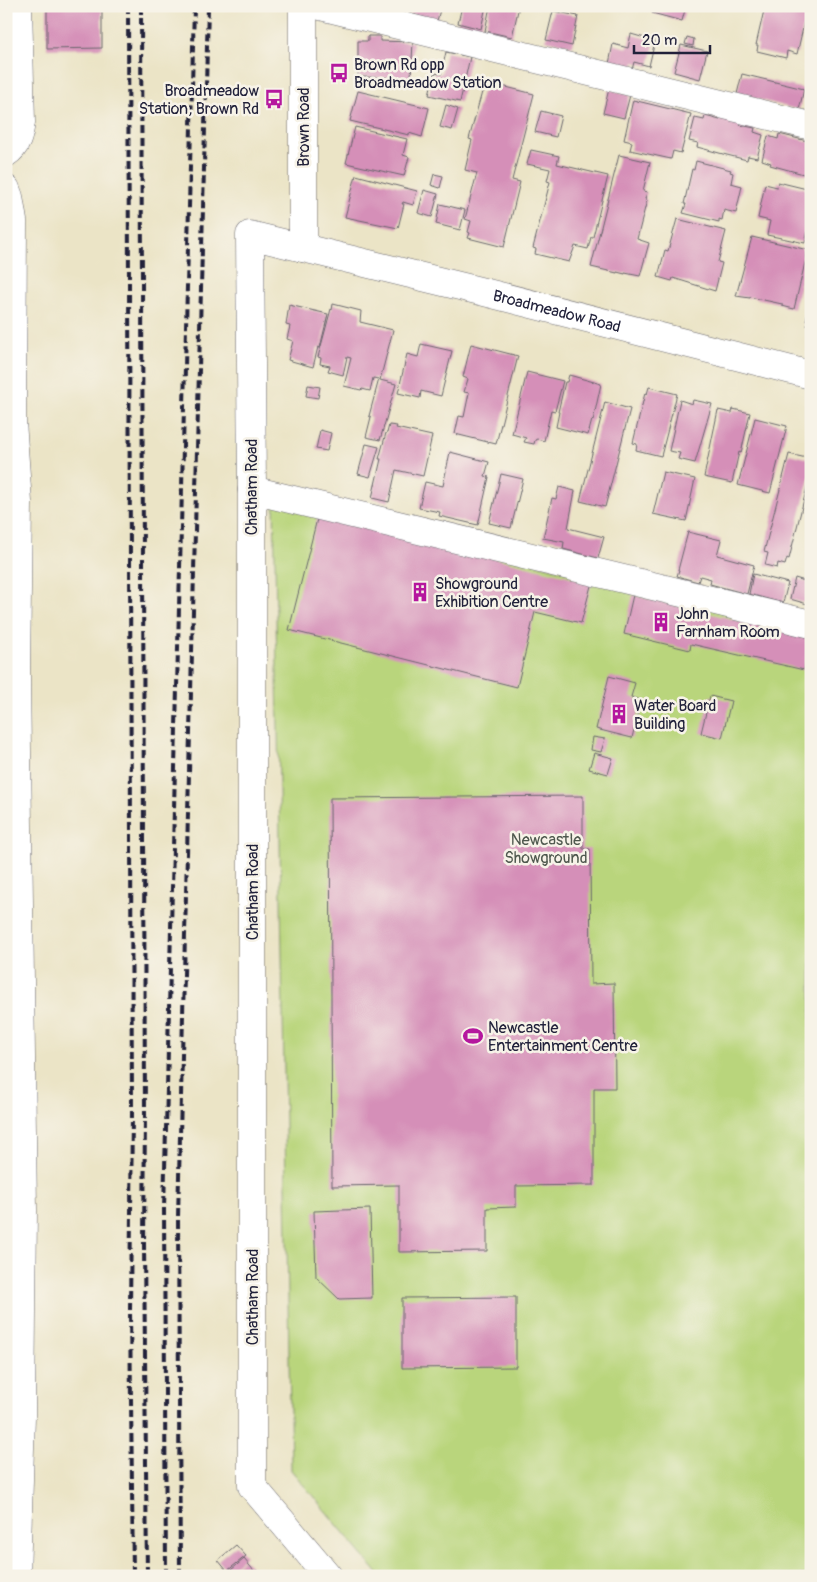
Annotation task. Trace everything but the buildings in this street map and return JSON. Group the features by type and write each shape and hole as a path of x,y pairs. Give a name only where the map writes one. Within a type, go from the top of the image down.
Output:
{"street":[{"path":"6,153 13,149 19,137 18,6"},
{"name":"Brown Road","path":"303,6 303,248"},
{"path":"320,6 811,126"},
{"path":"6,189 12,221 9,421 18,502 11,674 16,1576"},
{"name":"Chatham Road","path":"303,248 250,235 252,490 252,1486 328,1576"},
{"name":"Broadmeadow Road","path":"303,248 811,375"},
{"path":"252,490 811,624"}],"green space":[{"name":"Newcastle Showground","path":"274,501 811,630 811,1576 380,1576 291,1470"}],"railway":[{"path":"128,6 132,1113 130,1311 133,1576"},
{"path":"141,6 144,1244 147,1576"},
{"path":"166,1576 164,1209 194,6"},
{"path":"180,1576 178,1217 208,6"}],"place":[{"name":"Brown Rd opp Broadmeadow Station","path":"339,73"},
{"name":"Broadmeadow Station, Brown Rd","path":"274,99"},
{"name":"Showground Exhibition Centre","path":"420,592"},
{"name":"John Farnham Room","path":"661,622"},
{"name":"Water Board Building","path":"619,714"},
{"name":"Newcastle Entertainment Centre","path":"473,1036"}]}
